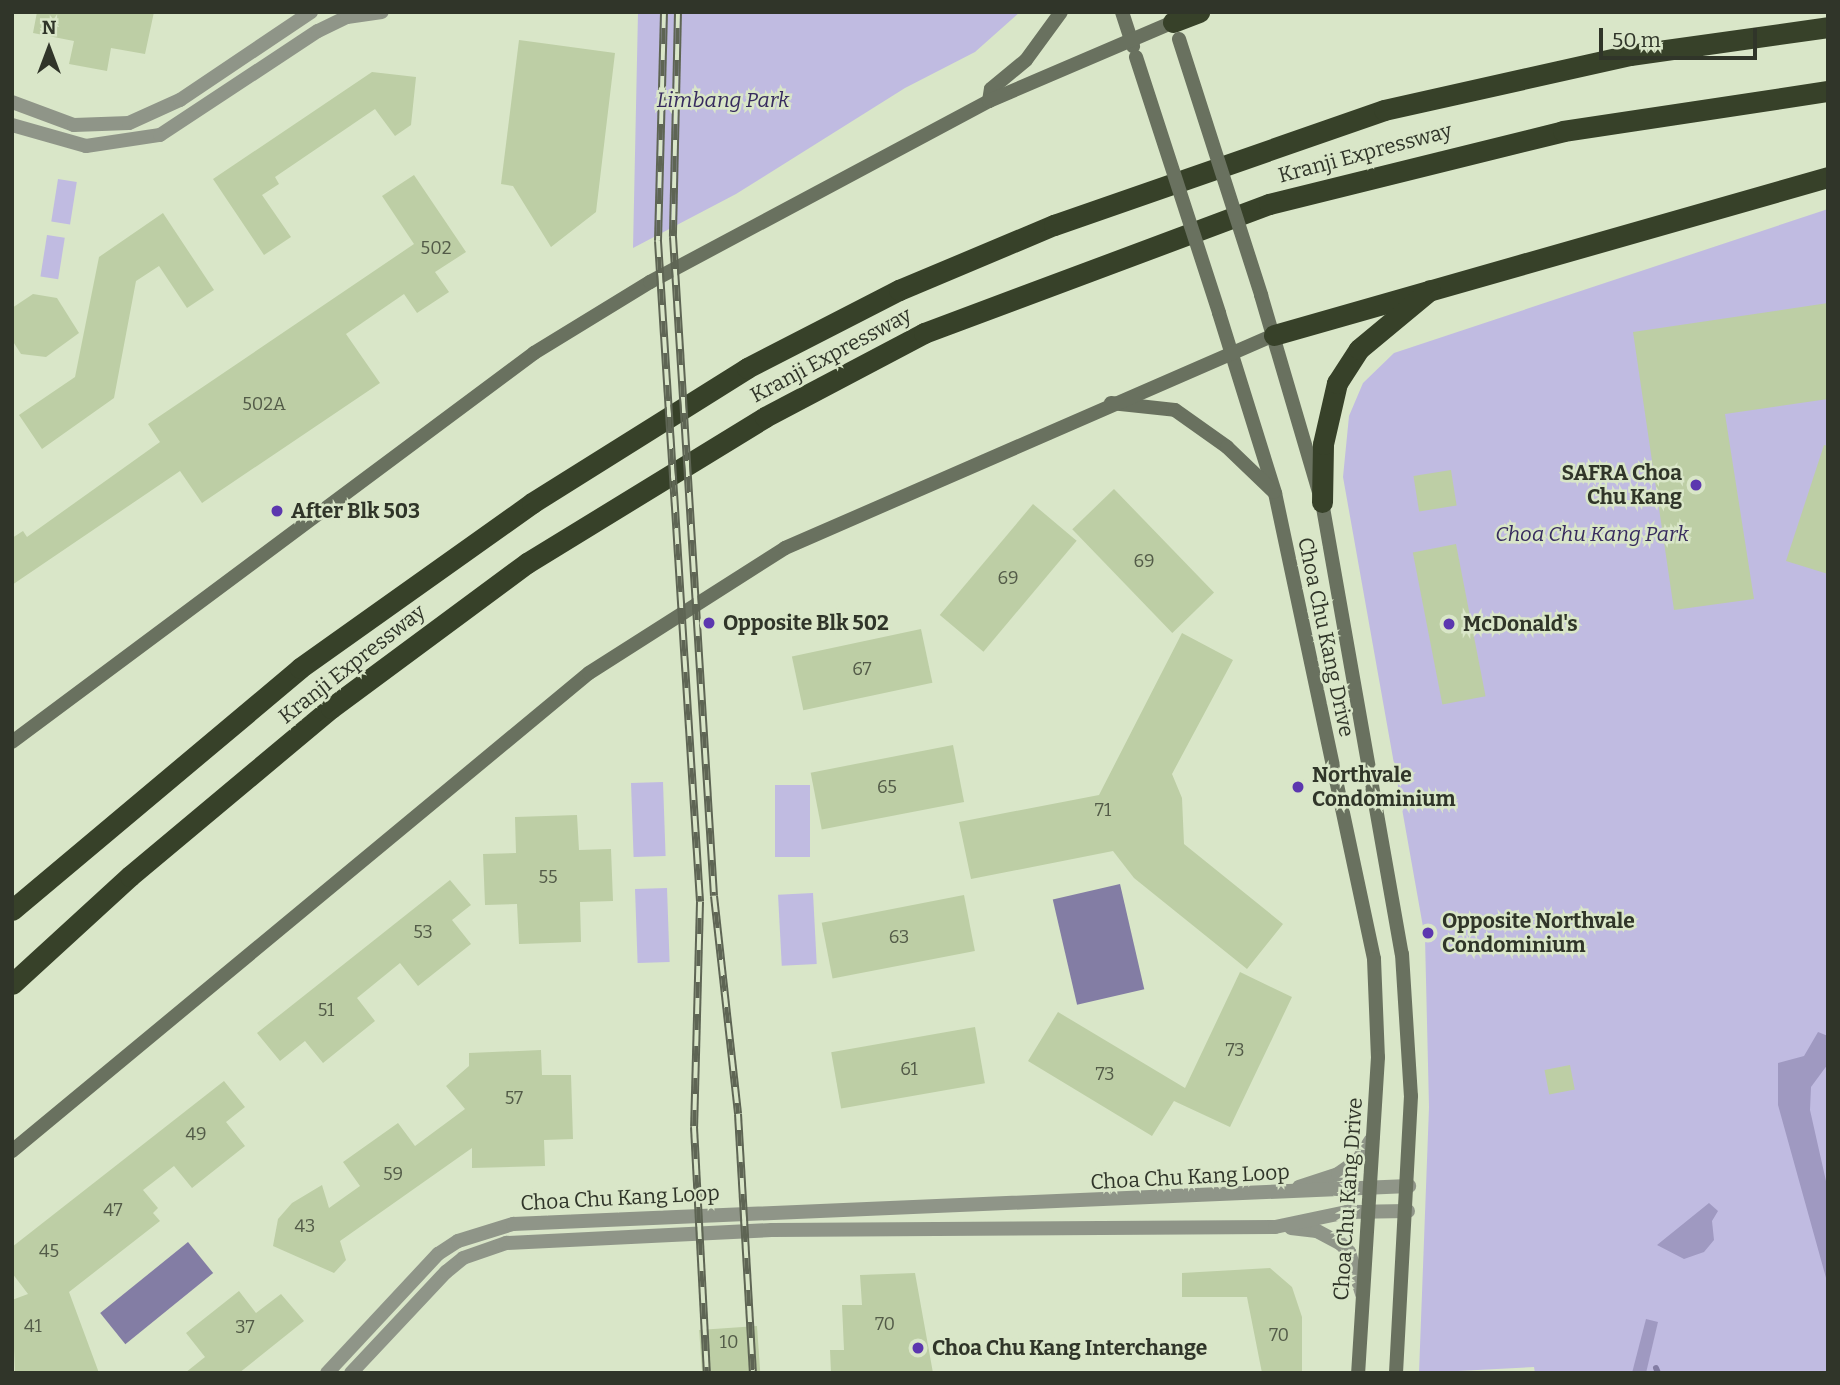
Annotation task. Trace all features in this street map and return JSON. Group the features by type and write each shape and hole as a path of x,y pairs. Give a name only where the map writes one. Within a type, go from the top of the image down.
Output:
{"highway":[{"path":"1174,24 1199,12"},
{"name":"Kranji Expressway","path":"12,910 300,668 532,503 747,368 899,290 1054,225 1384,110 1630,55 1828,27"},
{"name":"Kranji Expressway","path":"12,984 130,876 331,708 527,563 765,417 924,333 1282,200 1563,131 1828,91"},
{"path":"1273,335 1437,284 1828,177"},
{"path":"1322,502 1323,444 1337,383 1359,349 1437,284"}],"main road":[{"path":"989,101 991,89 1026,60 1061,12"},
{"name":"Choa Chu Kang Drive","path":"1122,12 1275,494 1374,959 1378,1057 1358,1373"},
{"path":"12,742 534,353 650,282 989,101 1130,38 1174,24"},
{"name":"Choa Chu Kang Drive","path":"1174,24 1261,295 1322,502 1402,954 1411,1096 1408,1211 1396,1373"},
{"path":"12,1151 589,673 785,548 1110,403 1273,335"},
{"path":"1110,403 1175,410 1227,447 1275,494"}],"street":[{"path":"12,102 74,125 129,123 180,100 311,12"},
{"path":"12,125 86,146 160,135 318,31 347,17 382,12"},
{"path":"1286,1194 1338,1174 1357,1160 1373,1137"},
{"name":"Choa Chu Kang Loop","path":"327,1373 404,1289 458,1241 513,1224 1286,1194 1409,1186"},
{"path":"972,1205 972,1231"},
{"name":"Choa Chu Kang Loop","path":"351,1373 429,1289 463,1258 506,1243 772,1230 972,1231 1275,1227 1368,1212 1408,1211"},
{"path":"513,1224 559,1240"},
{"path":"1275,1227 1317,1231 1340,1243 1349,1252 1363,1299"},
{"path":"404,1289 413,1294 429,1289"}],"green space":[{"name":"Limbang Park","path":"638,12 1020,12 975,52 905,88 736,194 633,248"},
{"path":"58,179 77,182 70,224 51,221"},
{"name":"Choa Chu Kang Park","path":"1828,209 1828,1373 1535,1373 1534,1367 1419,1373 1429,1107 1425,938 1343,477 1349,416 1363,383 1394,353"},
{"path":"47,235 65,238 58,279 40,276"},
{"path":"663,782 666,856 634,857 631,783"},
{"path":"775,785 810,785 810,857 775,857"},
{"path":"667,888 670,962 638,963 635,889"},
{"path":"813,893 817,964 782,966 778,895"}],"shaded area":[{"path":"1120,884 1144,989 1077,1005 1053,900"},
{"path":"1818,1032 1828,1036 1828,1064 1811,1087 1810,1110 1828,1190 1828,1285 1778,1105 1778,1063 1804,1056"},
{"path":"1709,1203 1718,1211 1712,1221 1714,1240 1704,1252 1684,1259 1657,1245"},
{"path":"188,1242 213,1273 125,1344 100,1313"},
{"path":"1646,1319 1658,1322 1646,1373 1632,1373"}],"building":[{"path":"37,12 154,12 145,54 111,48 107,71 69,64 74,41 33,33"},
{"path":"519,40 615,53 596,212 551,247 513,186 501,184"},
{"path":"372,72 416,77 411,125 395,136 375,109 275,177 279,184 262,195 291,237 264,255 213,179"},
{"path":"414,175 466,252 435,272 449,292 417,313 404,294 346,334 380,383 202,503 180,471 12,585 12,538 23,531 27,537 160,442 148,424 414,244 382,196"},
{"path":"163,213 214,290 187,308 159,266 136,281 114,398 42,449 19,415 75,377 99,257"},
{"path":"33,294 57,298 79,333 46,357 21,354 12,340 12,308"},
{"name":"SAFRA Choa Chu Kang","path":"1828,303 1828,399 1725,414 1754,599 1674,610 1633,332"},
{"path":"1824,445 1828,446 1828,574 1786,561"},
{"path":"1451,470 1457,506 1419,512 1413,476"},
{"path":"1114,489 1214,593 1172,633 1072,529"},
{"path":"1033,504 1077,541 983,652 940,615"},
{"name":"McDonald's","path":"1456,544 1486,696 1442,705 1413,552"},
{"path":"921,629 932,683 803,710 792,656"},
{"path":"1182,633 1233,660 1172,774 1182,798 1184,844 1283,924 1247,969 1134,878 1113,851 971,879 959,822 1099,795"},
{"path":"953,745 964,802 822,830 811,773"},
{"path":"577,815 579,850 611,849 613,901 580,902 581,942 519,944 517,904 485,905 483,854 516,853 515,817"},
{"path":"450,880 471,905 452,920 471,944 418,986 400,963 357,998 375,1021 323,1063 305,1041 280,1061 257,1033"},
{"path":"964,895 975,951 833,979 822,923"},
{"path":"1240,972 1292,997 1230,1127 1174,1101 1152,1136 1028,1061 1058,1012 1185,1088"},
{"path":"975,1027 985,1083 841,1108 831,1052"},
{"path":"541,1050 542,1075 571,1075 573,1139 544,1140 545,1166 472,1168 472,1148 340,1241 346,1260 334,1273 273,1246 278,1219 292,1203 322,1185 329,1208 360,1186 343,1162 398,1123 415,1146 465,1109 446,1086 469,1066 469,1053"},
{"path":"1570,1065 1575,1090 1549,1095 1544,1070"},
{"path":"224,1081 245,1107 226,1122 245,1146 192,1188 174,1166 143,1190 158,1208 153,1213 160,1221 69,1292 99,1373 15,1373 12,1300 28,1294 12,1273 12,1247"},
{"path":"1270,1268 1292,1287 1302,1317 1302,1373 1262,1373 1247,1297 1182,1297 1182,1273"},
{"path":"915,1273 933,1373 831,1373 830,1350 844,1350 842,1305 862,1305 860,1275"},
{"path":"239,1291 256,1313 281,1294 304,1321 239,1373 185,1373 205,1357 186,1333"},
{"path":"757,1326 760,1373 702,1373 699,1330"}],"waterway":[{"path":"1656,1368 1658,1373"}],"railway":[{"path":"664,12 658,241 700,902 694,1127 707,1373"},
{"path":"678,12 673,237 714,896 738,1114 753,1373"}],"place":[{"name":"SAFRA Choa Chu Kang","path":"1696,485"},
{"name":"After Blk 503","path":"277,511"},
{"name":"Opposite Blk 502","path":"709,623"},
{"name":"McDonald's","path":"1449,624"},
{"name":"Northvale Condominium","path":"1298,787"},
{"name":"Opposite Northvale Condominium","path":"1428,933"},
{"name":"Choa Chu Kang Interchange","path":"918,1348"}]}
